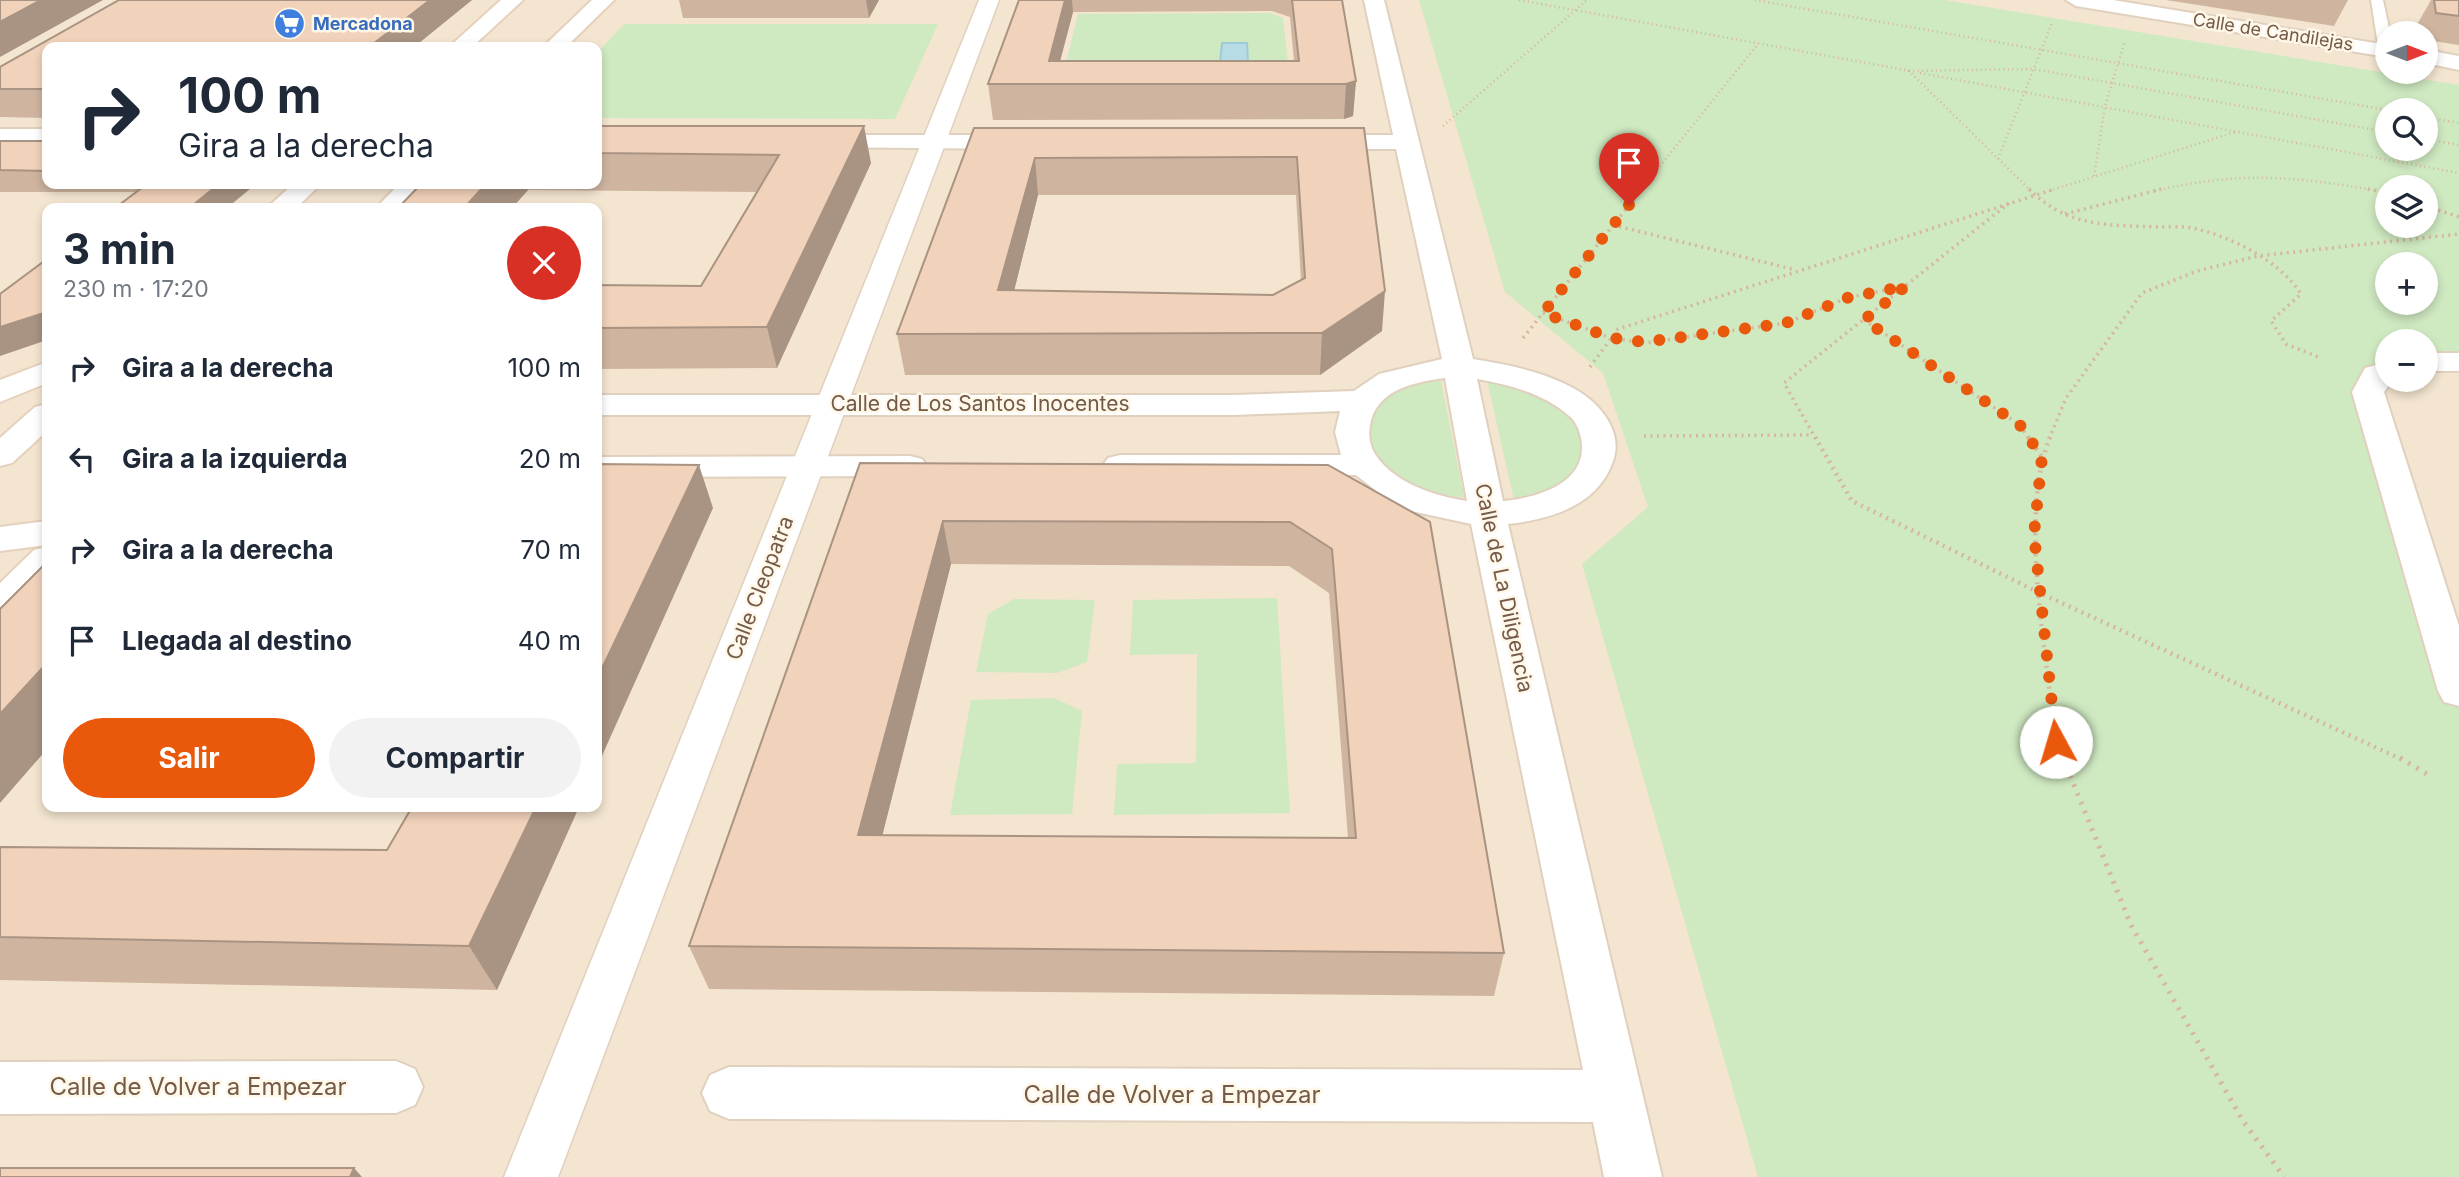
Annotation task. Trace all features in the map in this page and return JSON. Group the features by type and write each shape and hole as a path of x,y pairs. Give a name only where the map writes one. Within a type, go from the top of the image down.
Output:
{"street":[{"path":"466,42 513,0"},
{"path":"559,42 604,0"},
{"name":"Calle Cleopatra","path":"531,1177 989,0"},
{"name":"Calle de La Diligencia","path":"1374,0 1459,368 1487,513 1633,1177"},
{"name":"Calle de Candilejas","path":"2090,1 2375,49"},
{"path":"2438,59 2459,63"},
{"path":"0,136 42,136"},
{"path":"799,142 1045,142"},
{"path":"1295,142 1406,142"},
{"path":"286,203 302,189"},
{"path":"394,203 408,189"},
{"path":"2438,362 2459,362"},
{"path":"1459,368 1496,370 1542,385 1562,395 1586,414 1599,437 1599,460 1588,482 1563,499 1528,510 1487,513 1450,509 1415,499 1385,484 1364,465 1352,443 1352,421 1362,401 1379,387 1402,376 1429,370 1459,368"},
{"path":"0,392 42,374"},
{"path":"2375,377 2368,392 2459,691"},
{"name":"Calle de Los Santos Inocentes","path":"602,405 1234,405 1362,401"},
{"path":"0,456 42,418"},
{"path":"1088,465 1364,465"},
{"path":"602,467 948,466"},
{"path":"0,539 42,534"},
{"path":"0,606 42,564"},
{"name":"Calle de Volver a Empezar","path":"0,1088 396,1087"},
{"name":"Calle de Volver a Empezar","path":"729,1093 1615,1096"}],"lane":[{"path":"2377,0 2381,21"}],"path":[{"path":"1519,0 2459,173"},
{"path":"1439,129 1587,0"},
{"path":"1755,0 2375,108"},
{"path":"1998,159 2046,37"},
{"path":"1519,344 1758,44"},
{"path":"2094,176 2105,106 2115,83 2123,50"},
{"path":"1909,71 2034,69 2375,130"},
{"path":"1909,71 2035,195 2062,215 2098,225 2192,228 2228,241 2290,277 2301,294 2271,321 2286,344 2318,357"},
{"path":"2438,119 2459,123"},
{"path":"1589,368 1618,329 2236,132"},
{"path":"2438,141 2459,145"},
{"path":"2062,215 2208,179 2271,176 2375,191"},
{"path":"2009,204 1784,383 1852,500 2040,593 2391,753 2427,774"},
{"path":"2438,210 2459,217"},
{"path":"1613,225 1798,271"},
{"path":"2284,1177 2243,1121 2131,925 2056,742 2034,534 2042,457 2066,398 2142,293 2197,271 2258,256 2459,234"},
{"path":"1543,313 1612,338 1645,342 1786,323 1847,298 1906,286"},
{"path":"1864,320 2020,425 2042,457"},
{"path":"1638,436 1814,435"}],"shaded area":[{"path":"0,0 2459,0 2459,1177 0,1177"}],"green space":[{"path":"1419,0 1944,0 2375,71 2375,84 2438,84 2438,82 2459,85 2459,362 2438,362 2438,329 2375,329 2375,392 2380,392 2459,691 2459,1177 1758,1177 1582,564 1648,507 1603,373 1505,292"},
{"path":"1269,13 1283,18 1291,91 1059,93 1078,14"},
{"path":"624,24 938,24 895,119 602,118 602,48"},
{"path":"1426,380 1441,381 1464,497 1436,494 1411,484 1389,469 1369,449 1371,421 1382,402 1400,390"},
{"path":"1487,380 1535,391 1574,416 1587,447 1568,480 1560,486 1551,491 1514,500"},
{"path":"1277,598 1290,813 1114,815 1117,764 1196,763 1197,654 1130,655 1133,600"},
{"path":"1014,599 1095,600 1087,662 1057,673 976,672 988,614"},
{"path":"1054,698 1082,711 1072,814 950,815 971,700"}],"water":[{"path":"1222,43 1247,43 1248,63 1220,63"}],"building":[{"path":"0,0 41,0 0,22"},
{"name":"Mercadona","path":"119,0 430,0 375,42 44,42"},
{"path":"1019,0 1065,0 1049,61 1299,61 1292,0 1342,0 1356,81 1346,84 988,84"},
{"path":"2434,0 2459,0 2459,16 2436,13"},
{"name":"Mercadona","path":"42,43 42,89 0,89 0,67"},
{"path":"602,126 864,126 767,327 602,328 602,285 701,286 779,155 602,153"},
{"path":"974,128 1364,128 1385,291 1322,333 897,334","holes":["1297,157 1305,278 1273,295 998,290 1035,158"]},
{"path":"0,141 42,141 42,171 0,170"},
{"path":"140,189 213,189 195,203 122,203"},
{"path":"416,189 481,189 469,203 403,203"},
{"path":"42,263 42,314 0,327 0,294"},
{"path":"860,463 1328,465 1430,522 1504,953 689,946","holes":["943,521 1290,522 1332,549 1356,838 858,835"]},
{"path":"602,464 699,465 602,669"},
{"path":"42,567 42,668 0,714 0,609"},
{"path":"409,812 534,812 469,946 0,937 0,847 387,850"},
{"path":"0,1168 354,1168 350,1177 0,1177"}],"place":[{"name":"Mercadona","path":"290,24"}],"route":[{"path":"1629,205 1543,313 1612,338 1645,342 1723,334 1786,323 1847,298 1906,286 1864,320 2020,425 2042,457 2034,534 2056,742"}]}
